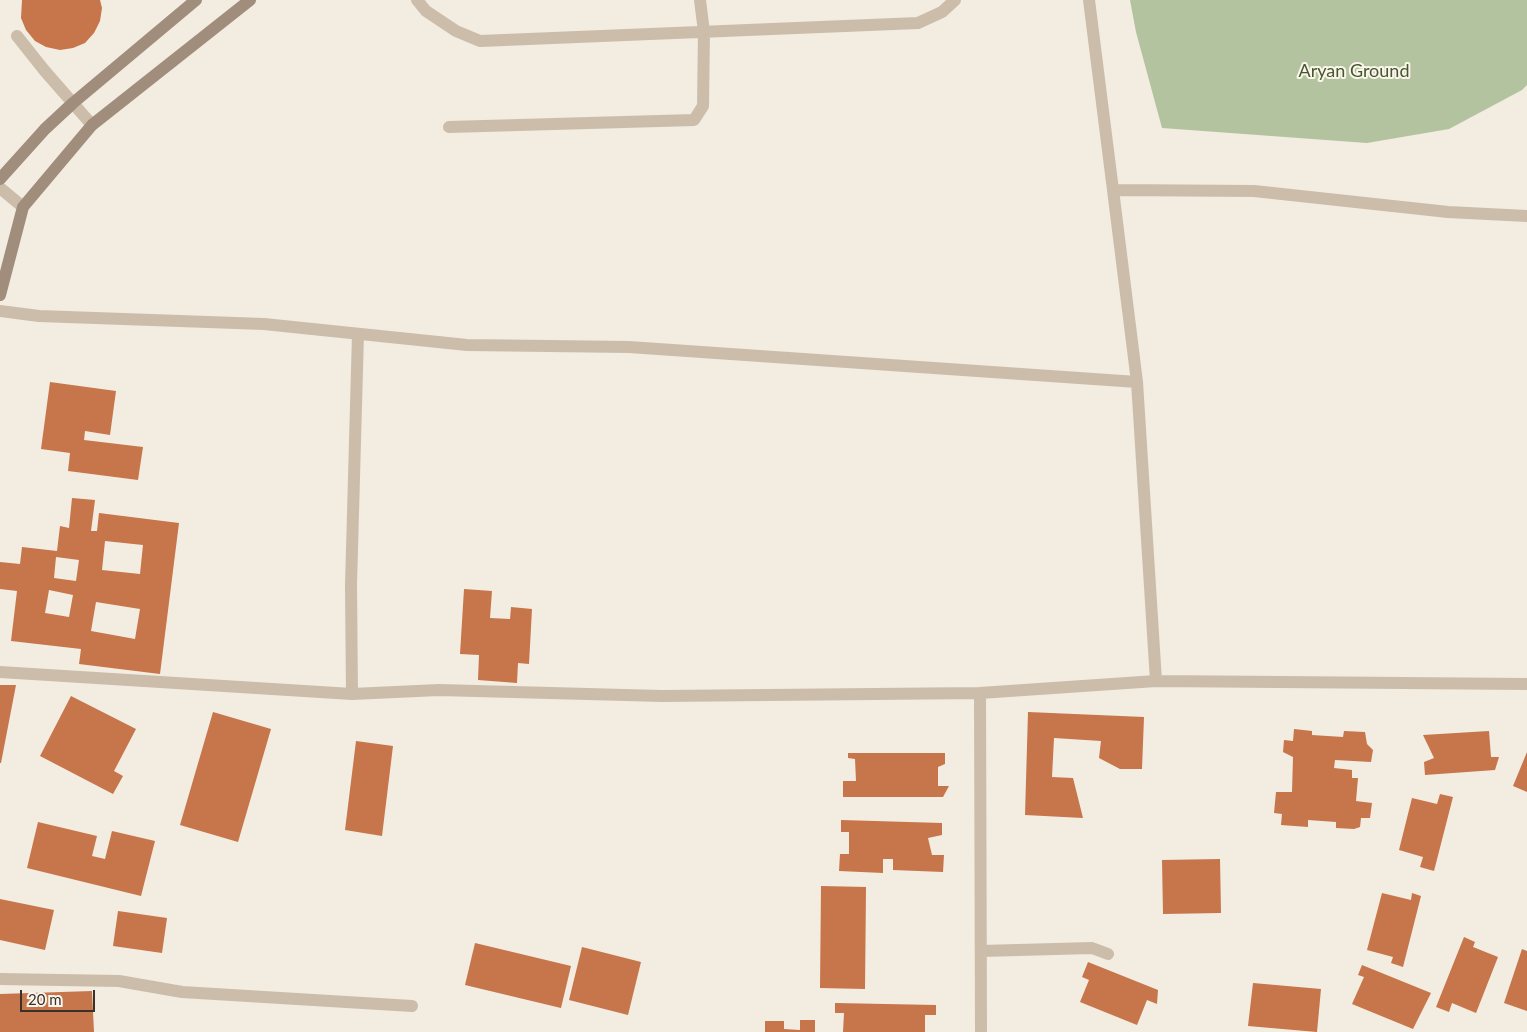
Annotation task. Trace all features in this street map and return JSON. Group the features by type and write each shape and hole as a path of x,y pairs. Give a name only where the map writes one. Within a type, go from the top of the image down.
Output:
{"street":[{"path":"0,179 45,129 73,103 196,0"},
{"path":"0,295 24,207 92,125 250,0"},
{"path":"417,0 426,11 456,31 480,41 918,23 942,12 955,0"},
{"path":"448,127 694,120 703,106 704,32 700,0"},
{"path":"1089,0 1137,382 1156,681"},
{"path":"17,36 92,125"},
{"path":"0,188 24,207"},
{"path":"1113,190 1254,191 1448,212 1527,216"},
{"path":"0,311 39,316 264,324 467,346 629,347 1137,382"},
{"path":"352,694 351,585 358,334"},
{"path":"0,672 352,694 440,690 662,696 980,693 1156,681 1527,684"},
{"path":"980,693 981,1032"},
{"path":"981,951 1092,948 1108,954"},
{"path":"0,979 118,981 182,992 412,1006"}],"green space":[{"name":"Aryan Ground","path":"1130,0 1527,0 1527,85 1522,90 1449,129 1367,143 1162,128 1136,32"}],"building":[{"path":"22,0 100,0 102,8 100,21 94,33 85,43 73,48 60,50 46,47 35,41 26,30 21,18"},
{"path":"50,382 116,391 110,435 85,431 84,440 143,447 138,480 68,471 70,453 41,449"},
{"path":"72,498 95,500 91,531 97,531 99,513 179,523 160,674 79,664 81,649 11,641 17,591 0,589 0,562 20,564 22,547 57,551 60,526 69,528","holes":["105,541 143,545 140,574 102,570","56,557 79,560 76,581 54,578","49,590 73,595 69,617 45,613","96,602 140,609 135,639 91,631"]},
{"path":"464,589 492,591 490,618 510,619 511,607 532,609 529,664 518,663 517,683 478,680 479,655 460,654"},
{"path":"0,685 16,685 1,763 0,763"},
{"path":"71,696 136,729 114,771 123,776 113,794 40,756"},
{"path":"213,712 271,729 238,842 180,825"},
{"path":"1028,712 1144,717 1142,769 1120,769 1099,758 1101,741 1054,738 1052,777 1073,778 1083,818 1025,815"},
{"path":"1294,729 1312,731 1312,735 1343,737 1344,731 1365,732 1367,744 1373,750 1371,762 1335,760 1334,768 1352,770 1352,778 1358,778 1356,801 1372,803 1370,818 1361,818 1360,827 1354,829 1336,828 1336,822 1308,820 1308,827 1281,825 1282,814 1274,813 1276,792 1292,792 1293,757 1283,752 1284,740 1293,741"},
{"path":"1489,731 1491,757 1499,757 1495,770 1425,775 1424,762 1434,758 1423,735"},
{"path":"356,741 393,746 382,836 345,830"},
{"path":"1527,752 1527,792 1513,786"},
{"path":"848,753 945,753 945,764 938,767 938,786 949,786 943,797 843,797 843,781 856,781 855,759 848,758"},
{"path":"1440,794 1453,797 1434,871 1420,867 1423,857 1399,850 1412,798 1437,804"},
{"path":"841,820 942,823 942,835 928,838 932,855 944,855 943,872 893,870 893,859 883,859 883,873 839,871 840,854 849,854 849,832 841,832"},
{"path":"38,822 97,836 92,856 105,859 112,831 155,841 141,896 27,868"},
{"path":"1220,859 1221,913 1163,914 1162,860"},
{"path":"821,886 866,887 865,989 820,988"},
{"path":"1382,893 1411,900 1412,893 1421,896 1403,967 1391,963 1393,957 1367,950"},
{"path":"0,899 54,910 45,950 0,940"},
{"path":"118,911 167,918 162,953 113,946"},
{"path":"1464,937 1475,942 1473,947 1498,957 1476,1013 1452,1003 1449,1012 1436,1007"},
{"path":"475,943 571,966 561,1008 465,985"},
{"path":"582,947 641,962 628,1015 569,1000"},
{"path":"1522,949 1527,951 1527,1011 1504,1003"},
{"path":"1088,962 1158,990 1157,1004 1147,1000 1137,1025 1080,1002 1089,980 1082,977"},
{"path":"1362,965 1431,993 1413,1029 1352,1004 1364,977 1358,975"},
{"path":"1253,983 1321,989 1317,1032 1248,1026"},
{"path":"92,991 94,1032 0,1032 0,994"},
{"path":"835,1003 936,1005 936,1015 925,1015 925,1032 843,1032 844,1013 835,1013"},
{"path":"800,1020 815,1020 815,1032 765,1032 765,1021 784,1021 784,1029 800,1030"}]}
